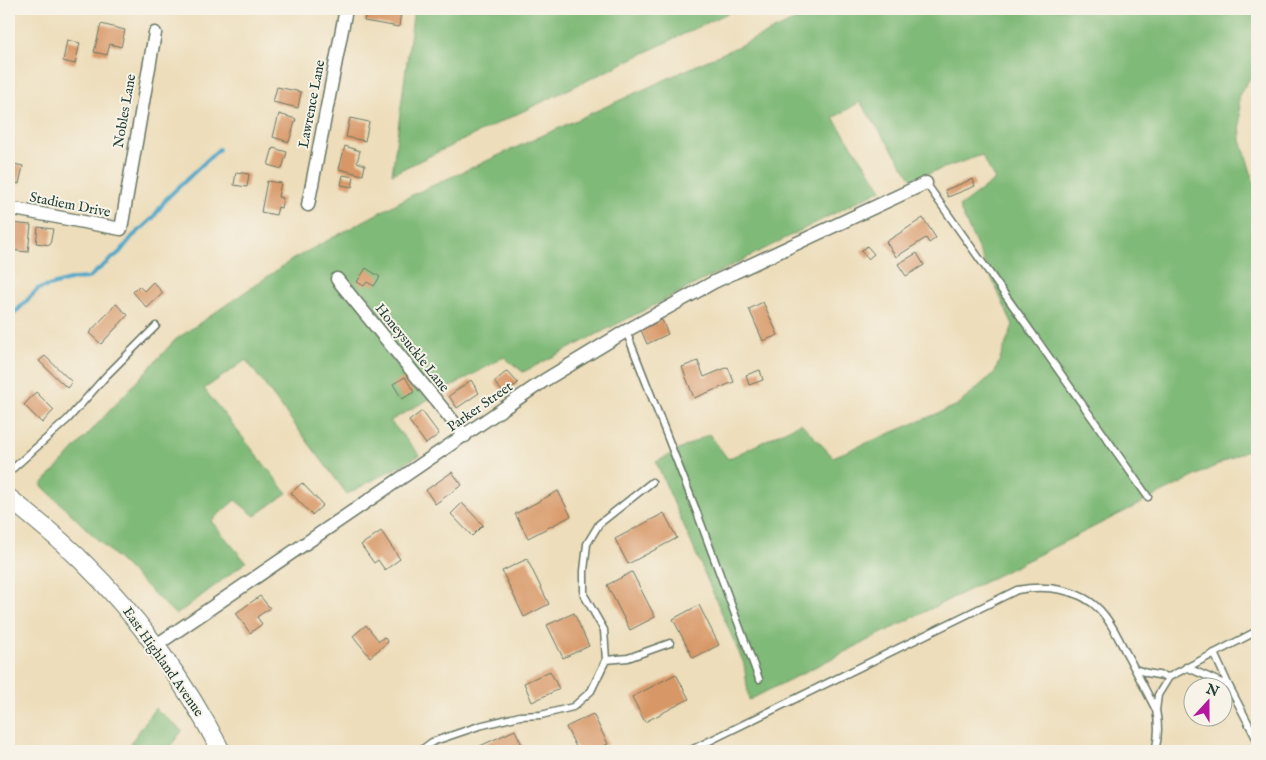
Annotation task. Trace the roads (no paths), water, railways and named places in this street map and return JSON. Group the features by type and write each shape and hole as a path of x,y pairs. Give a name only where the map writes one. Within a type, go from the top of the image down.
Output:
{"street":[{"name":"Lawrence Lane","path":"308,205 346,9"},
{"name":"Nobles Lane","path":"126,195 155,33"},
{"name":"Parker Street","path":"155,646 544,380 714,282 926,183"},
{"name":"Stadiem Drive","path":"9,208 121,229 126,195"},
{"name":"Honeysuckle Lane","path":"337,280 464,436"},
{"name":"East Highland Avenue","path":"9,498 83,562 133,616 155,646 222,751"}],"lane":[{"path":"926,183 1148,497"},
{"path":"9,472 68,419 106,376 156,326"},
{"path":"626,331 759,679"},
{"path":"420,751 432,742 479,726 520,716 541,715 573,707 591,691 606,660 604,630 584,595 587,544 598,524 652,482"},
{"path":"690,751 1017,590 1047,587 1063,590 1087,600 1099,609 1112,625 1156,710 1159,724 1158,741 1155,751"},
{"path":"1156,710 1158,694 1169,676 1257,631"},
{"path":"606,660 628,658 670,643"},
{"path":"1214,653 1225,678"},
{"path":"1186,667 1211,678"},
{"path":"1135,668 1147,673 1169,676"},
{"path":"1234,696 1257,740"}],"waterway":[{"path":"9,319 38,289 73,279 88,278 120,252 132,237 153,218 166,199 219,149"}]}
